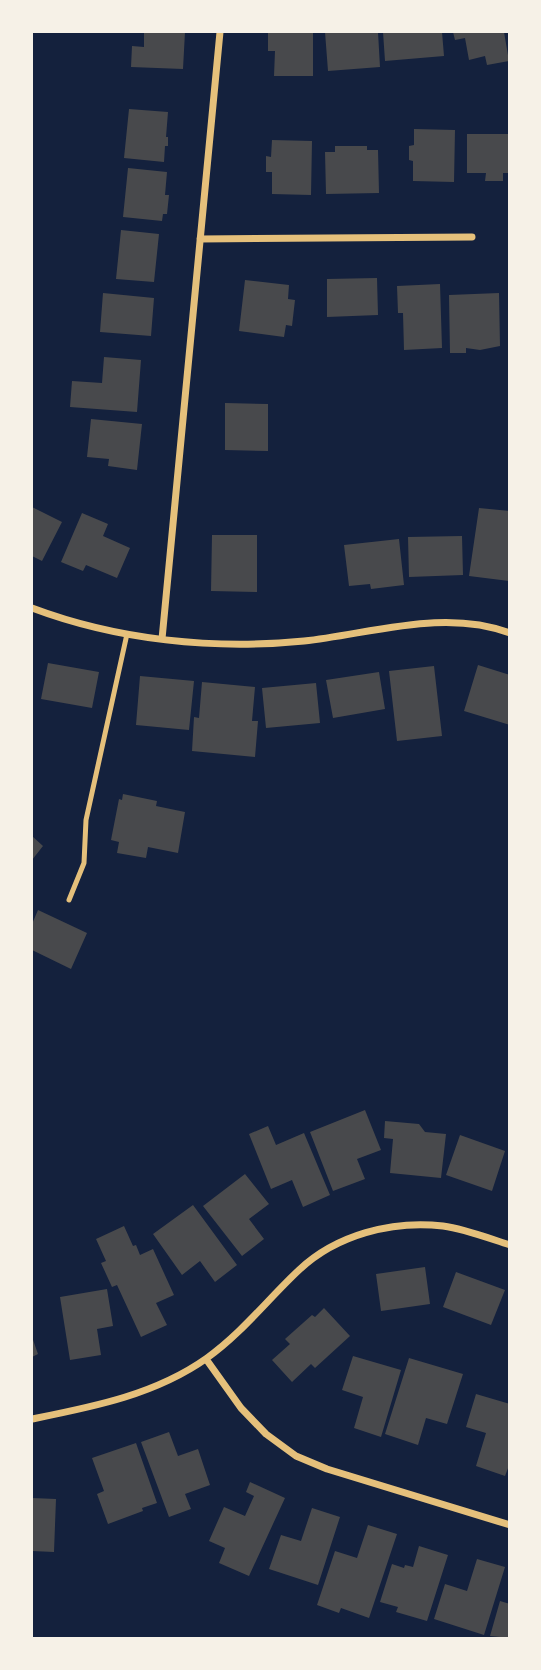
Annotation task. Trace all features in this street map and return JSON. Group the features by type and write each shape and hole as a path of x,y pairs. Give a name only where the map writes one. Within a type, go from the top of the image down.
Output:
{"street":[{"path":"162,639 220,32"},
{"path":"200,239 472,237"},
{"path":"32,608 69,622 127,634 162,639 256,644 304,641 424,623 464,624 509,633"},
{"path":"32,1419 132,1396 167,1381 206,1359 243,1329 300,1268 331,1246 369,1231 407,1224 444,1226 509,1245"},
{"path":"206,1359 241,1408 266,1434 296,1456 327,1469 509,1525"}],"lane":[{"path":"69,900 84,863 86,820 127,634"}],"building":[{"path":"144,32 185,32 183,69 131,67 132,46 144,47"},
{"path":"268,32 313,32 313,76 274,76 275,51 268,51"},
{"path":"325,32 378,32 380,67 328,71"},
{"path":"383,32 442,32 444,56 385,61"},
{"path":"453,32 504,32 509,61 487,65 485,56 469,60 465,38 455,40"},
{"path":"129,109 168,112 168,146 165,146 164,162 124,158"},
{"path":"414,129 455,130 454,182 413,181 413,161 409,160 409,146 414,145"},
{"path":"467,134 510,134 510,173 503,173 503,181 485,181 486,173 467,173"},
{"path":"272,140 312,141 311,195 272,194 272,172 266,172 266,156 271,157"},
{"path":"335,146 367,146 367,150 378,150 379,193 326,194 325,152 335,152"},
{"path":"128,168 167,172 165,195 169,195 167,214 163,214 162,221 123,217"},
{"path":"121,230 159,234 154,282 116,279"},
{"path":"377,278 378,315 327,317 327,279"},
{"path":"245,280 289,285 288,299 295,300 292,326 286,325 284,337 239,331"},
{"path":"440,284 442,348 404,350 403,313 398,313 397,286"},
{"path":"103,293 154,298 151,336 100,332"},
{"path":"499,293 500,346 480,350 466,348 466,353 450,353 449,295"},
{"path":"104,357 141,360 137,412 70,407 72,381 102,383"},
{"path":"225,403 268,404 268,451 225,450"},
{"path":"91,419 142,424 137,470 108,466 109,459 87,457"},
{"path":"32,507 62,522 42,561 32,556"},
{"path":"479,508 510,511 509,581 469,576"},
{"path":"82,513 108,524 103,536 130,548 117,578 86,565 83,571 61,562"},
{"path":"212,535 257,535 257,592 211,591"},
{"path":"462,536 463,575 409,577 408,537"},
{"path":"399,539 404,585 371,589 370,584 349,586 344,545"},
{"path":"48,663 99,672 92,708 41,699"},
{"path":"478,665 510,675 510,725 464,711"},
{"path":"434,666 442,736 397,741 389,671"},
{"path":"379,672 385,709 333,718 326,680"},
{"path":"140,676 194,681 189,730 136,725"},
{"path":"202,682 255,687 252,721 258,721 255,757 192,751 194,717 199,718"},
{"path":"316,683 320,723 266,728 262,688"},
{"path":"123,794 157,801 156,806 185,812 178,853 148,847 146,858 117,853 119,842 111,840 119,799 122,800"},
{"path":"32,836 43,846 32,860"},
{"path":"38,910 87,933 71,969 32,950 32,924"},
{"path":"365,1110 381,1150 357,1159 365,1179 333,1191 310,1132"},
{"path":"385,1121 419,1124 425,1132 446,1134 441,1178 390,1173 393,1139 384,1138"},
{"path":"268,1126 276,1145 304,1133 330,1195 303,1207 292,1180 271,1189 249,1134"},
{"path":"460,1135 505,1151 492,1191 446,1175"},
{"path":"245,1174 269,1204 249,1219 264,1239 242,1256 203,1206"},
{"path":"193,1205 237,1265 215,1282 200,1261 182,1275 153,1234"},
{"path":"124,1226 140,1255 153,1249 174,1295 156,1303 167,1325 141,1337 117,1285 112,1287 101,1263 106,1261 96,1239"},
{"path":"425,1267 430,1304 381,1311 376,1274"},
{"path":"456,1272 505,1290 491,1325 443,1307"},
{"path":"107,1289 113,1326 97,1329 101,1355 70,1360 60,1297"},
{"path":"324,1308 350,1336 315,1368 311,1364 292,1382 272,1360 290,1344 285,1339"},
{"path":"32,1337 38,1354 32,1357"},
{"path":"353,1356 401,1370 381,1437 354,1428 363,1397 342,1390"},
{"path":"409,1358 463,1374 447,1424 426,1418 418,1445 385,1434"},
{"path":"476,1394 510,1404 510,1463 505,1476 476,1466 486,1433 466,1427"},
{"path":"169,1432 178,1456 198,1449 210,1485 185,1494 191,1509 169,1517 141,1442"},
{"path":"136,1443 157,1503 108,1524 97,1494 104,1491 92,1458"},
{"path":"250,1482 285,1498 249,1576 219,1563 225,1548 209,1541 224,1507 245,1516 254,1496 246,1492"},
{"path":"32,1498 56,1499 54,1552 32,1551"},
{"path":"312,1508 340,1517 318,1585 269,1569 281,1535 301,1541"},
{"path":"368,1525 397,1534 369,1618 341,1608 339,1613 317,1605 335,1551 357,1558"},
{"path":"419,1546 448,1555 427,1621 396,1612 398,1607 380,1602 392,1564 404,1568 405,1565 413,1567"},
{"path":"477,1559 505,1567 484,1635 434,1619 445,1584 467,1591"},
{"path":"500,1601 510,1604 510,1638 490,1636"}]}
